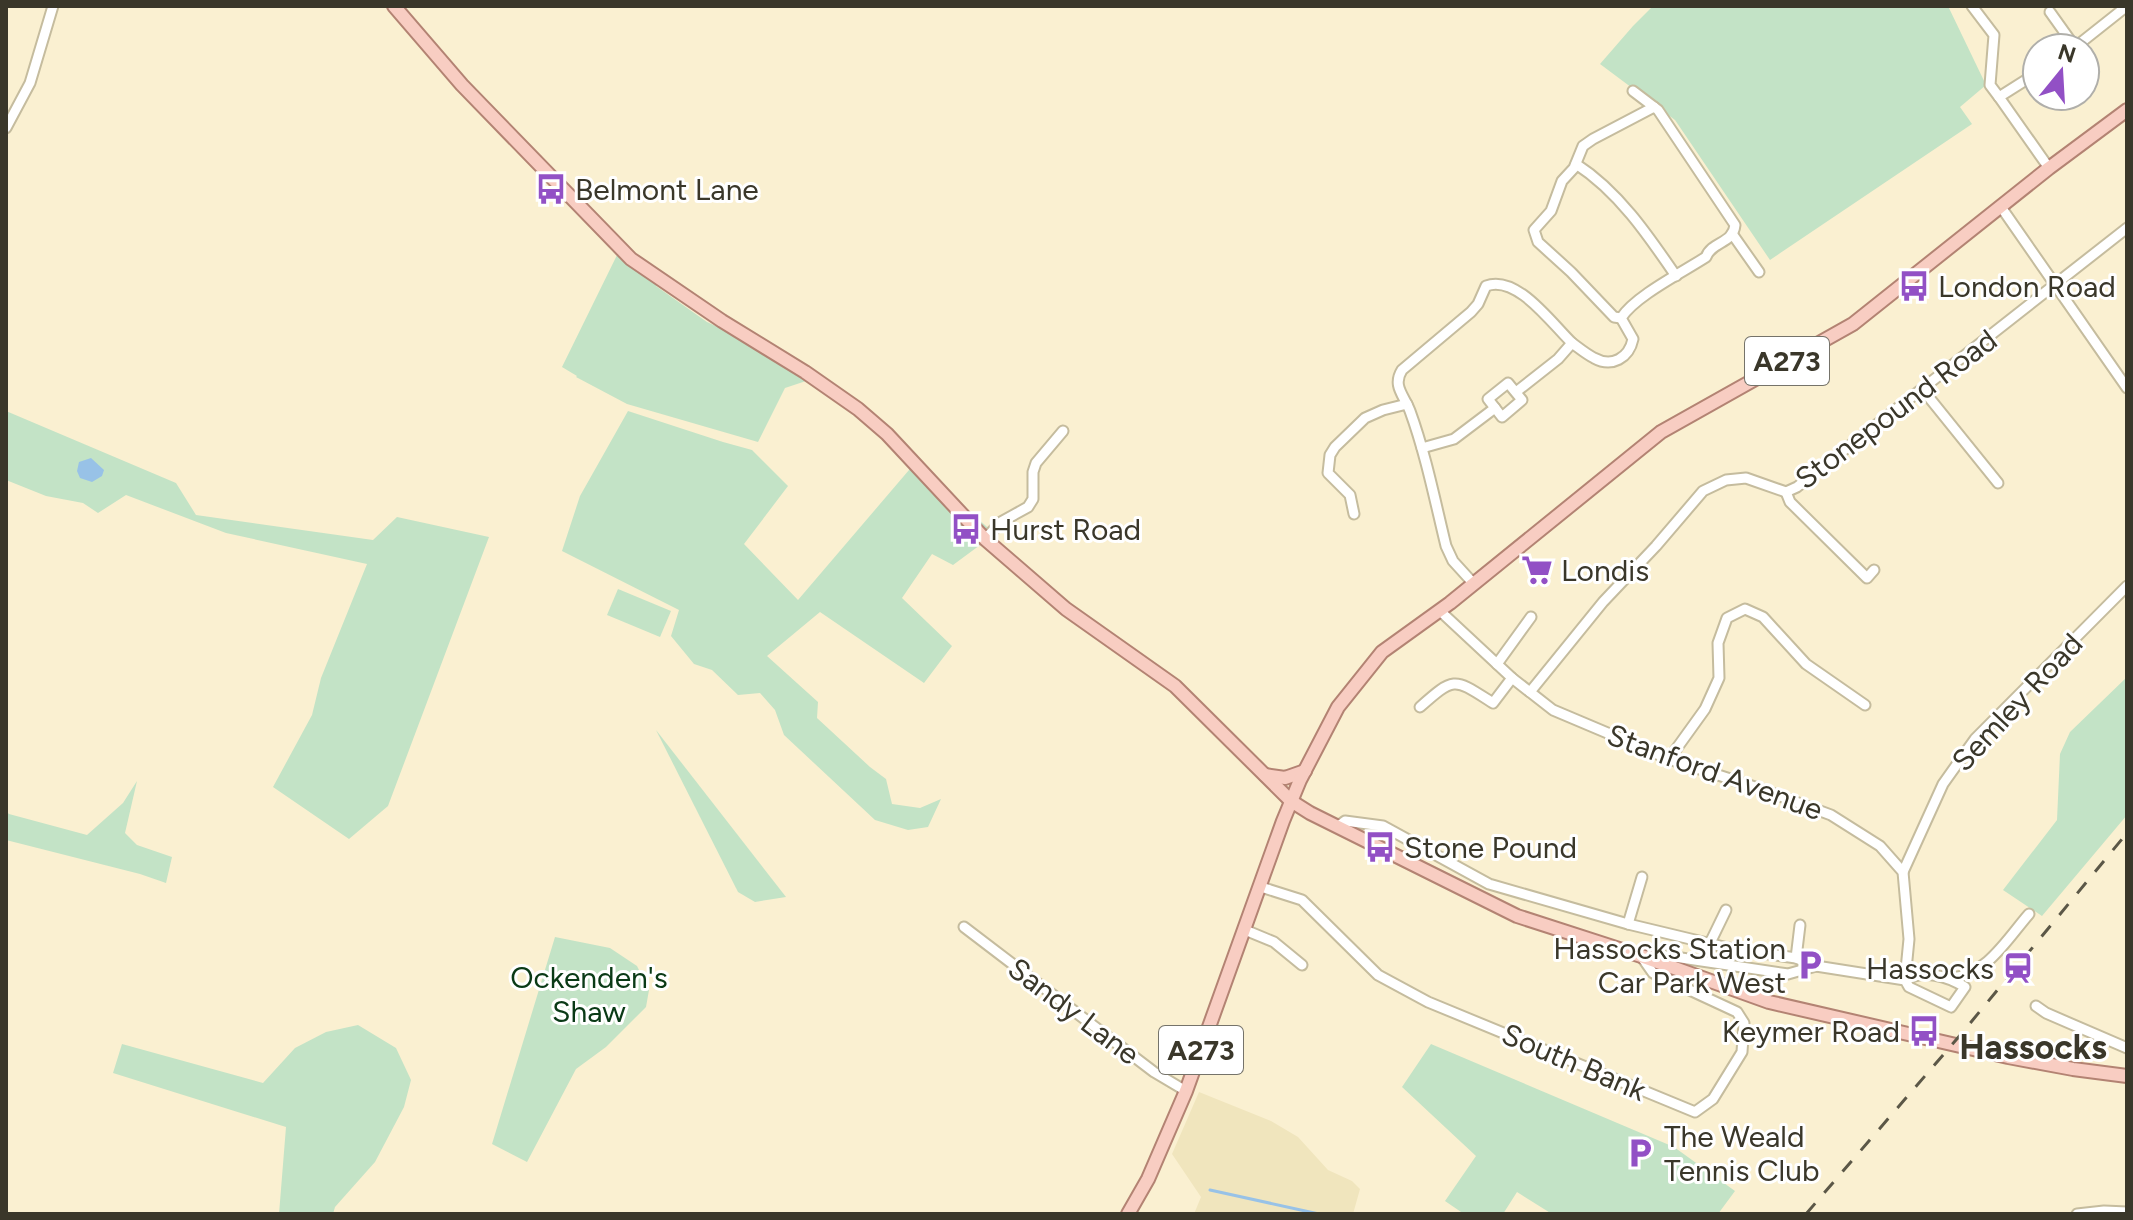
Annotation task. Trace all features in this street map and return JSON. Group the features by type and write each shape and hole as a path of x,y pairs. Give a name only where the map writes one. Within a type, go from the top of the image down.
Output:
{"main road":[{"path":"394,6 462,85 620,249 660,280 858,409 896,444 985,539 1066,609 1175,686 1291,801 1517,916 1769,1002 2008,1057 2127,1076"},
{"name":"A273","path":"1128,1214 1148,1179 1186,1091 1291,801 1338,707 1382,652 1661,432 1853,324 2127,110"},
{"path":"1265,775 1285,778 1305,771"}],"street":[{"path":"6,128 30,83 53,6"},
{"path":"1972,6 1994,35 1990,85 2049,168"},
{"path":"2094,32 2127,6"},
{"path":"2050,12 2063,32"},
{"path":"1999,97 2021,83"},
{"path":"1633,91 1658,110 1735,225 1733,235 1759,272"},
{"path":"1621,318 1614,317 1538,242 1534,230 1551,211 1562,181 1576,164 1583,146 1654,107"},
{"path":"1576,164 1606,187 1645,231 1676,276"},
{"path":"2001,207 2127,388"},
{"name":"Stonepound Road","path":"1530,692 1603,602 1703,491 1726,480 1746,478 1786,492 1797,487 2127,228"},
{"path":"1621,318 1638,300 1706,257 1708,250 1733,235"},
{"path":"1473,583 1453,561 1446,546 1422,448 1397,384 1402,370 1471,312 1490,284 1498,284 1536,303 1572,343 1594,359 1605,362 1617,361 1631,349 1633,339 1621,318"},
{"path":"1516,392 1558,359 1572,343"},
{"path":"1508,383 1522,400 1502,417 1495,408 1488,399 1508,383"},
{"path":"1923,390 1998,483"},
{"path":"1354,514 1350,495 1328,473 1330,455 1365,418 1407,404"},
{"path":"1422,448 1454,439 1495,408"},
{"path":"985,539 1001,522 1028,507 1033,499 1036,463 1063,431"},
{"path":"1786,492 1790,502 1867,578 1874,570"},
{"name":"Semley Road","path":"1903,872 1943,784 1975,739 2127,586"},
{"path":"1669,759 1705,709 1719,678 1718,643 1727,618 1745,609 1763,617 1806,664 1865,705"},
{"name":"Stanford Avenue","path":"1439,610 1512,678 1553,710 1669,759 1831,815 1880,846 1903,872"},
{"path":"1497,664 1531,617"},
{"path":"1420,707 1444,686 1455,684 1466,686 1493,703 1512,678"},
{"path":"1337,827 1345,821 1383,826 1489,884 1628,924 1728,948 1796,958 1816,966 1905,980 1916,973 1963,978 1983,966 2029,914"},
{"path":"1903,872 1909,939 1905,980 1909,987 1951,1007 1965,987 1951,978"},
{"path":"1628,924 1642,877"},
{"name":"South Bank","path":"1261,887 1302,900 1378,975 1428,1002 1695,1112 1713,1099 1742,1052 1744,1023 1737,1012 1653,973 1641,956"},
{"path":"1710,943 1726,910"},
{"path":"1796,958 1800,925"},
{"name":"Sandy Lane","path":"964,927 1154,1072 1186,1091"},
{"path":"1245,930 1274,942 1302,965"},
{"path":"1641,956 1668,956 1788,974 1816,966"},
{"path":"2036,1006 2127,1048"},
{"path":"2077,1214 2127,1212"}],"shaded area":[{"path":"1199,1092 1271,1121 1298,1137 1328,1170 1352,1181 1360,1189 1353,1214 1194,1214 1201,1197 1172,1154"}],"green space":[{"path":"1653,6 1948,6 1986,85 1960,107 1972,124 1770,260 1675,120 1600,64"},
{"path":"620,249 660,280 656,286 707,322 755,344 812,379 785,388 758,442 627,404 562,367"},
{"path":"6,411 176,483 196,515 373,540 397,517 489,537 388,806 349,839 273,787 312,715 321,678 367,564 226,533 126,495 98,513 83,503 46,496 6,480"},
{"path":"628,411 752,450 788,486 744,544 798,600 915,463 995,534 953,565 932,554 902,598 952,646 924,683 820,612 767,656 818,702 817,718 886,779 892,804 920,808 941,799 928,827 908,830 875,820 784,735 775,710 760,693 738,695 712,670 694,664 671,636 679,610 562,551 580,496"},
{"path":"618,589 671,611 660,637 607,615"},
{"path":"2127,677 2127,815 2042,916 2003,890 2057,820 2060,754 2070,732"},
{"path":"656,730 786,897 755,902 738,892"},
{"path":"137,781 125,833 137,845 172,857 166,883 6,840 6,811 87,835 123,803"},
{"name":"Ockenden's Shaw","path":"555,937 610,948 637,966 649,990 646,1007 606,1047 576,1069 527,1162 492,1144"},
{"path":"358,1025 396,1048 411,1080 404,1107 375,1162 335,1207 333,1214 279,1214 286,1127 113,1073 122,1044 263,1083 295,1048 326,1032"},
{"path":"1431,1044 1674,1147 1735,1191 1718,1214 1552,1214 1517,1192 1503,1214 1464,1214 1445,1201 1476,1156 1402,1087"}],"water":[{"path":"91,458 104,470 102,476 92,482 80,478 77,471 79,462"}],"waterway":[{"path":"1210,1190 1319,1214"}],"railway":[{"path":"1806,1214 1962,1033 2127,833"}],"place":[{"name":"Belmont Lane","path":"551,189"},
{"name":"London Road","path":"1914,286"},
{"name":"Hurst Road","path":"966,529"},
{"name":"Londis","path":"1537,570"},
{"name":"Stone Pound","path":"1380,847"},
{"name":"Hassocks Station Car Park West","path":"1810,965"},
{"name":"Hassocks","path":"2018,968"},
{"name":"Keymer Road","path":"1924,1031"},
{"name":"The Weald Tennis Club","path":"1640,1153"}],"district":[{"name":"Hassocks","path":"2033,1047"}]}
